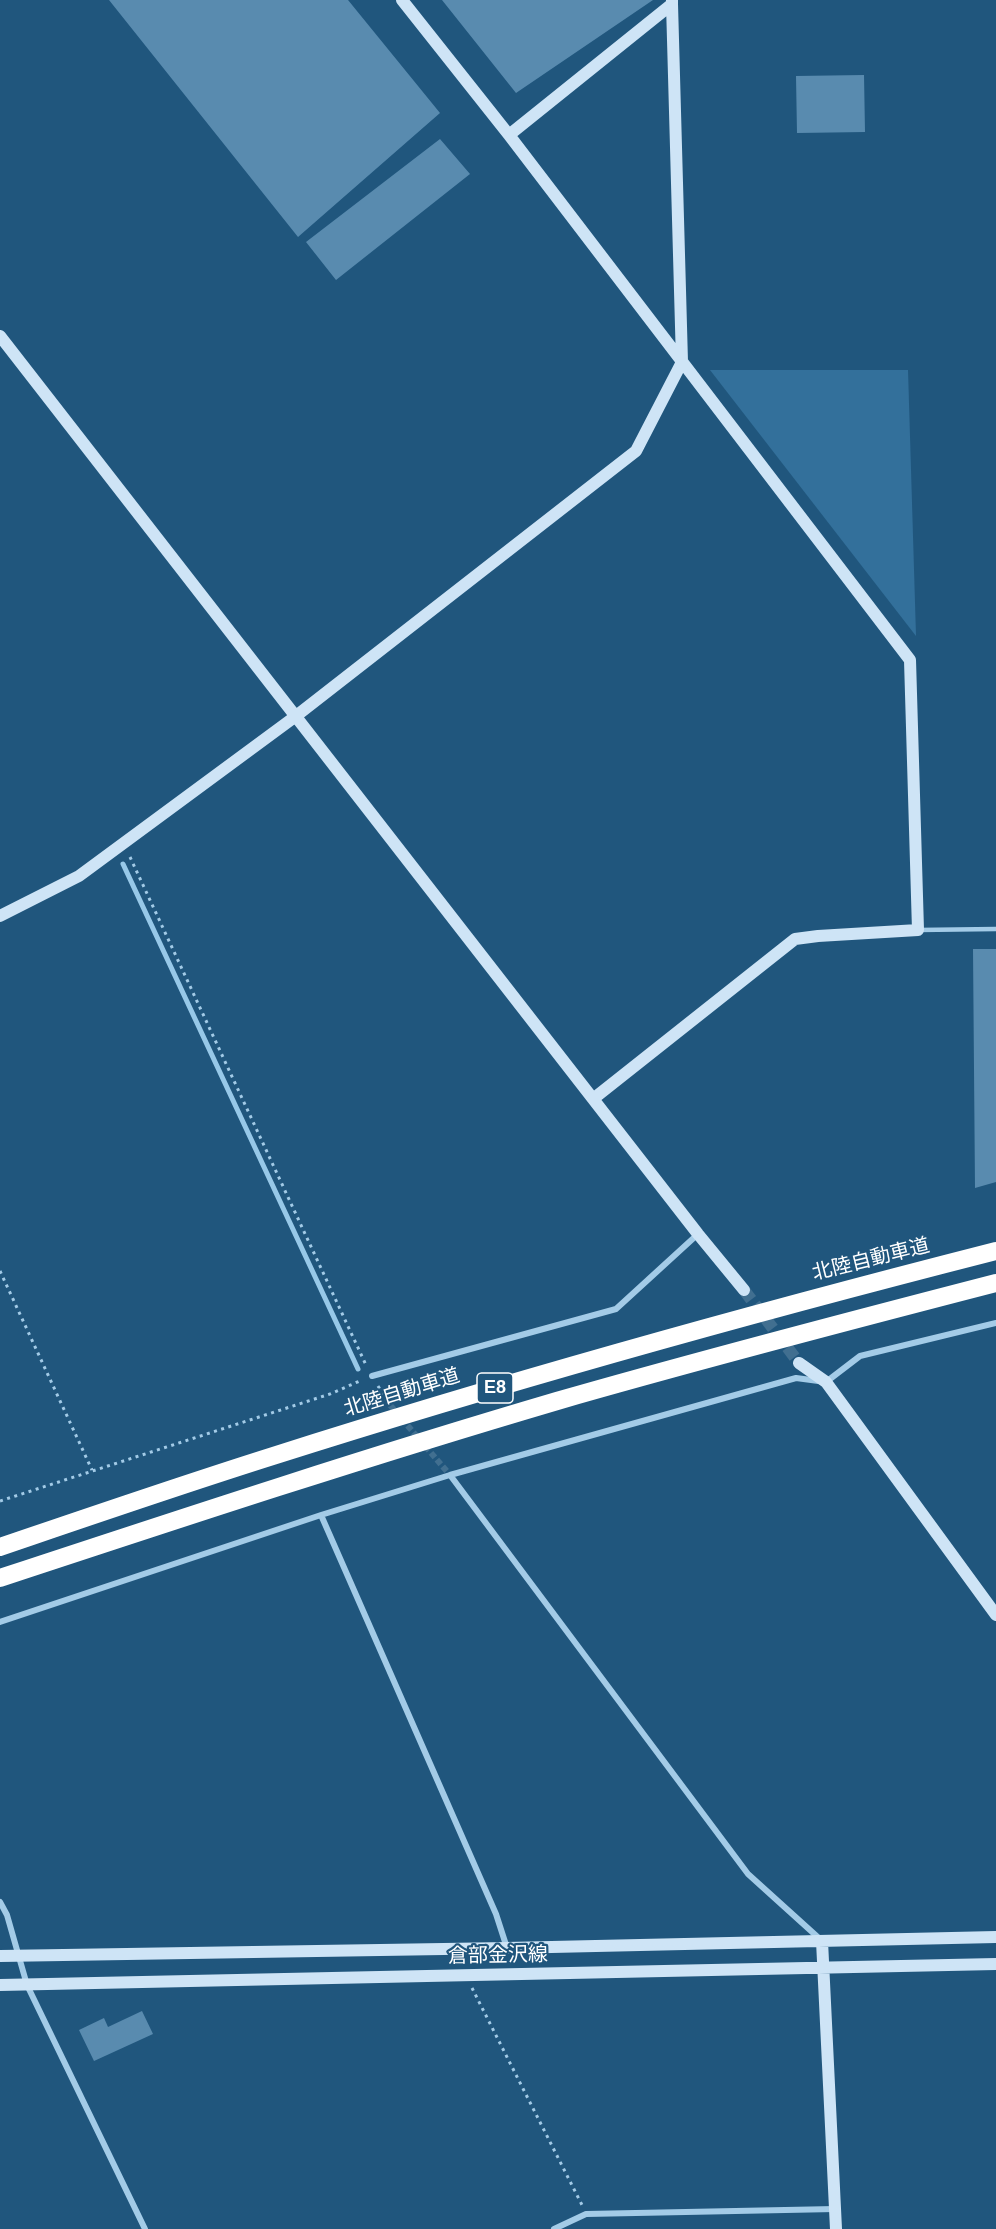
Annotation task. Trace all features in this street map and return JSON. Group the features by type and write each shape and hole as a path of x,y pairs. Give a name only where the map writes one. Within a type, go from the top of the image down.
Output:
{"highway":[{"name":"北陸自動車道","path":"0,1547 271,1456 551,1371 814,1297 996,1251"},
{"name":"E8","path":"0,1578 263,1491 558,1401 817,1329 996,1283"}],"street":[{"path":"402,0 509,135 910,660 918,930 795,939 593,1099"},
{"path":"509,135 672,2"},
{"path":"0,916 79,876 296,716 636,451 682,362 672,2"},
{"path":"0,336 698,1234 744,1290"},
{"path":"372,1376 616,1309 698,1234"},
{"path":"0,1622 321,1515 450,1475 796,1378 826,1382 860,1356 996,1323"},
{"path":"799,1363 826,1382 996,1615"},
{"path":"450,1475 748,1874 822,1941 836,2229"},
{"path":"321,1515 496,1914 507,1948"},
{"path":"0,1902 7,1915 27,1985 145,2229"},
{"name":"倉部金沢線","path":"0,1956 996,1937"},
{"name":"倉部金沢線","path":"0,1986 996,1964"},
{"path":"554,2229 586,2214 836,2209"}],"lane":[{"path":"918,930 996,929"}],"path":[{"path":"123,842 372,1376 390,1405"},
{"path":"0,1271 92,1470"},
{"path":"0,1501 330,1394 372,1376"},
{"path":"466,1977 586,2214"}],"shaded area":[{"path":"710,370 908,370 916,636"}],"building":[{"path":"109,0 348,0 440,113 298,237"},
{"path":"442,0 653,0 516,93"},
{"path":"864,75 865,132 797,133 796,76"},
{"path":"440,139 470,174 336,280 306,242"},
{"path":"973,949 996,949 996,1182 975,1188"},
{"path":"142,2011 153,2034 94,2061 79,2030 104,2018 108,2027"}],"waterway":[{"path":"123,864 358,1369"}],"tunnel":[{"path":"744,1290 799,1363"},
{"path":"390,1405 450,1475"}]}
